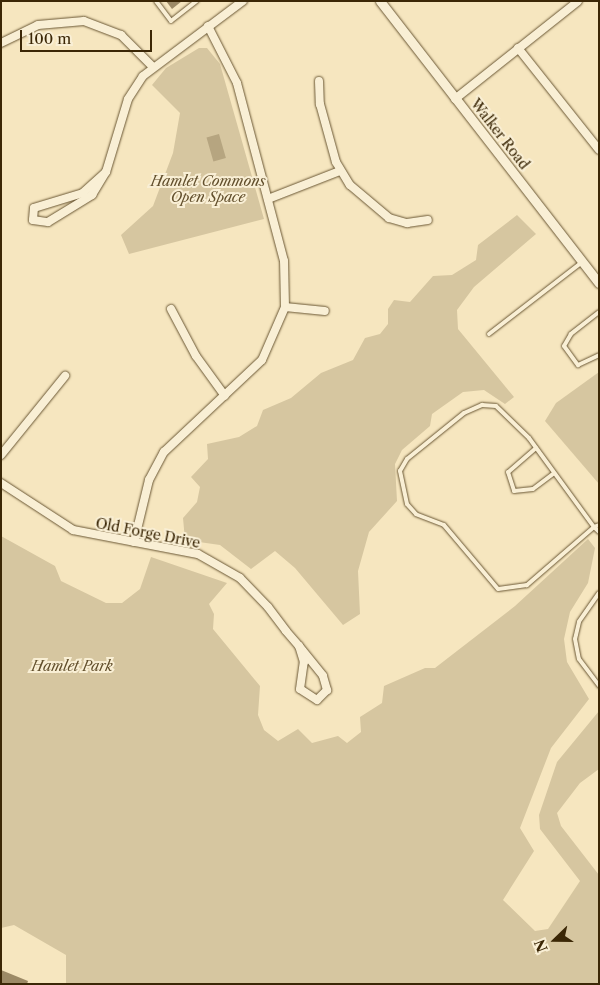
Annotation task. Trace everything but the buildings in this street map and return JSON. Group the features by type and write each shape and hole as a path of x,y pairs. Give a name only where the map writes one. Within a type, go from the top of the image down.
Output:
{"street":[{"path":"106,172 83,193 34,208 33,220 44,224 75,210 92,195 106,172 128,99 152,66 243,1"},
{"name":"Walker Road","path":"380,1 599,283"},
{"path":"455,99 578,1"},
{"path":"1,43 46,23 84,21 121,35 152,66"},
{"path":"134,542 146,489 160,458 182,431 225,396 268,351 285,307 284,260 237,83 208,26"},
{"path":"518,48 599,150"},
{"path":"319,81 320,104 340,171 360,196 389,218 407,223 428,220"},
{"path":"268,199 340,171"},
{"path":"285,307 325,312"},
{"path":"171,309 196,356 225,396"},
{"path":"1,455 65,376"},
{"name":"Old Forge Drive","path":"1,483 73,530 198,554 215,561 240,578 300,646 326,682 327,690 317,700 300,689 304,662 300,646"}],"lane":[{"path":"156,1 171,21 197,1"},
{"path":"488,334 582,262"},
{"path":"599,312 571,334 564,346 578,365 599,355"},
{"path":"596,526 527,585 498,589 444,525 416,514 400,486 407,459 482,404 496,406 536,448 596,526 599,532"},
{"path":"536,448 508,472 514,491 532,490 554,473"},
{"path":"599,593 579,622 575,639 579,659 599,686"}],"green space":[{"name":"Hamlet Commons Open Space","path":"199,48 207,48 220,64 264,219 129,254 121,235 153,206 173,153 180,113 152,85 166,68"},
{"path":"517,215 536,234 474,287 457,310 458,329 514,397 505,404 484,390 463,392 432,414 430,426 402,450 395,464 397,501 369,532 358,571 360,614 343,625 295,568 275,551 251,569 220,545 185,540 183,518 197,502 200,487 191,477 208,459 207,444 239,437 257,426 263,410 291,398 321,373 353,360 365,338 380,334 388,324 388,309 394,300 410,302 433,276 452,275 476,260 478,245"},
{"path":"599,372 599,484 545,421 556,403"},
{"name":"Hamlet Park","path":"1,536 55,566 61,581 106,603 122,603 140,589 151,557 227,583 209,604 214,614 213,629 260,686 258,715 264,730 278,741 298,729 312,743 338,736 347,743 361,732 360,717 382,703 384,686 425,668 435,668 515,606 588,539 595,548 588,583 570,612 564,639 567,662 589,699 551,748 520,828 534,851 503,900 535,931 548,929 580,881 540,829 539,815 557,762 599,711 599,769 580,783 557,813 561,826 599,875 599,984 66,984 66,955 14,925 1,928"}],"shaded area":[{"path":"219,134 226,158 213,162 207,138"}]}
